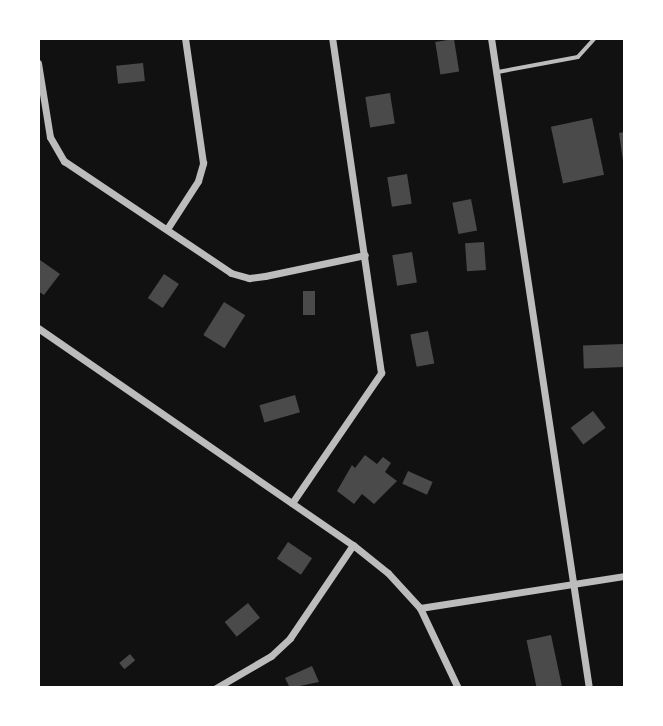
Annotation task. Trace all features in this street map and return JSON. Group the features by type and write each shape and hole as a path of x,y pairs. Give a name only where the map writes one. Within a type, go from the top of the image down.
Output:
{"street":[{"path":"167,229 198,181 203,163 185,38"},
{"path":"292,503 382,373 332,38"},
{"path":"491,38 589,688"},
{"path":"38,62 50,137 56,151 78,173 231,273 249,278 365,254"},
{"path":"38,328 353,545 388,573 420,608 458,688"},
{"path":"216,688 271,656 290,638 353,545"},
{"path":"420,608 625,576"}],"lane":[{"path":"496,72 578,57 595,38"}],"building":[{"path":"454,39 459,72 440,75 435,42"},
{"path":"143,63 145,81 118,84 116,66"},
{"path":"390,93 395,124 370,128 365,97"},
{"path":"592,118 604,175 563,183 551,127"},
{"path":"624,132 624,161 623,161 619,133"},
{"path":"407,174 412,204 392,207 387,177"},
{"path":"471,199 477,230 458,234 452,203"},
{"path":"484,242 486,270 467,271 465,243"},
{"path":"412,252 417,283 397,286 392,255"},
{"path":"40,260 60,274 44,295 38,291"},
{"path":"164,274 179,284 163,308 148,298"},
{"path":"303,291 315,291 315,315 303,315"},
{"path":"224,302 245,315 225,348 203,335"},
{"path":"428,331 434,363 417,367 410,334"},
{"path":"623,344 624,367 584,368 583,345"},
{"path":"295,395 300,412 264,423 259,405"},
{"path":"593,411 606,428 583,445 571,428"},
{"path":"365,455 377,464 383,457 391,463 385,472 397,481 374,504 362,494 354,504 337,491 352,465 355,468"},
{"path":"408,471 433,482 427,495 402,484"},
{"path":"288,542 312,558 301,575 277,559"},
{"path":"248,603 260,618 237,637 225,622"},
{"path":"551,635 562,687 537,688 527,640"},
{"path":"130,654 135,660 124,669 119,663"},
{"path":"312,666 319,682 290,688 285,678"}]}
